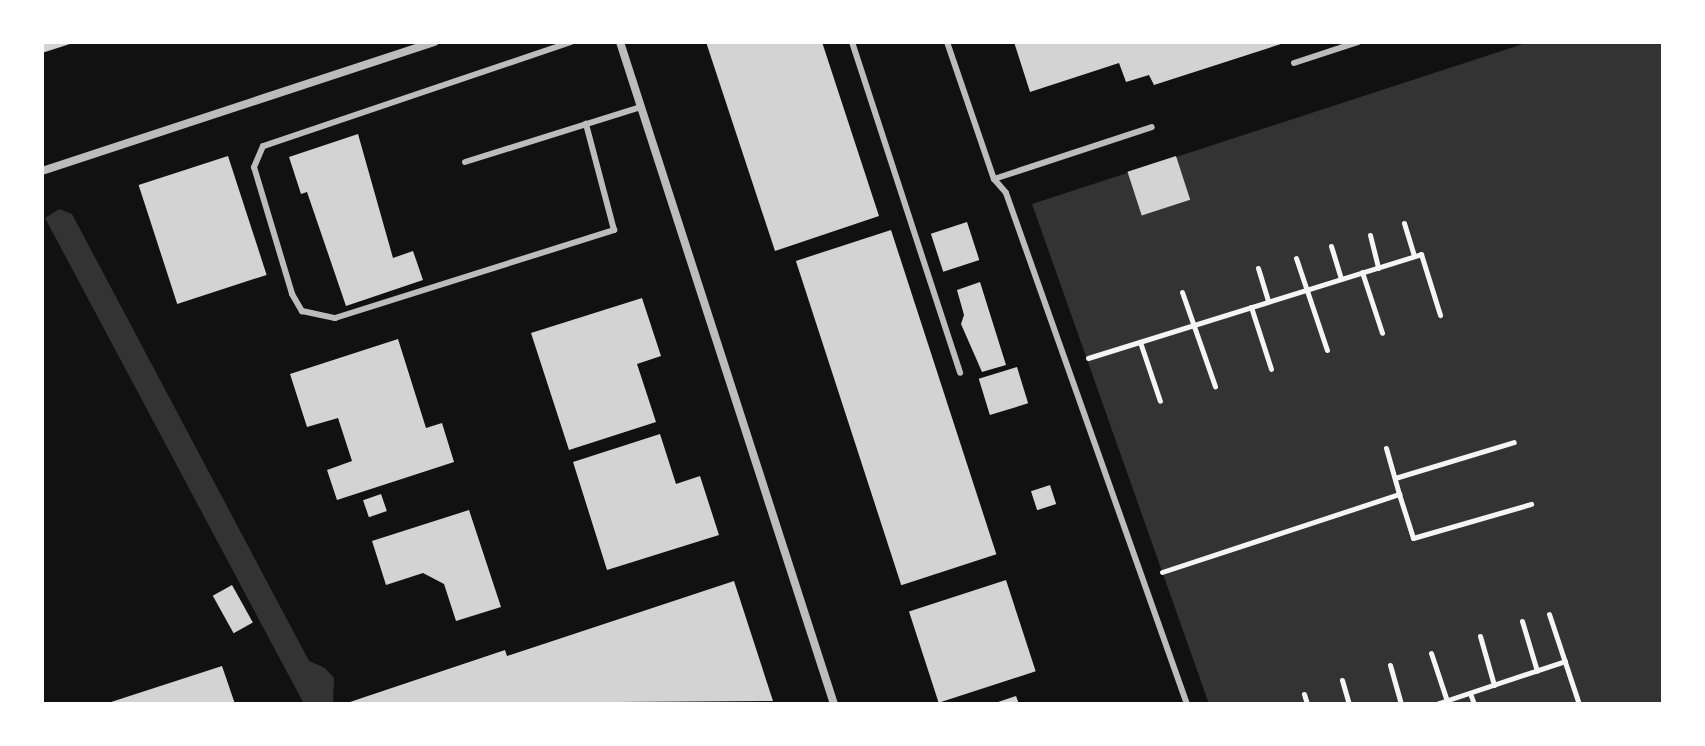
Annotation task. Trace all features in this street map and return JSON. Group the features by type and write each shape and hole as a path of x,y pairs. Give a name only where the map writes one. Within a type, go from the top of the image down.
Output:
{"street":[{"path":"42,171 434,42"},
{"path":"620,42 834,704"}],"lane":[{"path":"571,42 263,146 254,167 292,294 302,311 335,318 614,230 586,124"},
{"path":"852,42 960,373"},
{"path":"947,42 994,179 1006,193 1187,704"},
{"path":"1294,63 1358,42"},
{"path":"465,162 640,107"},
{"path":"994,179 1152,127"}],"path":[{"path":"1404,223 1414,256"},
{"path":"1370,235 1378,268"},
{"path":"1331,246 1341,278"},
{"path":"1067,365 1421,254 1440,315"},
{"path":"1296,258 1327,350"},
{"path":"1258,268 1268,302"},
{"path":"1362,272 1382,333"},
{"path":"1182,292 1215,386"},
{"path":"1251,307 1271,369"},
{"path":"1140,342 1160,401"},
{"path":"1395,478 1514,442"},
{"path":"1386,448 1413,538 1531,504"},
{"path":"1143,579 1399,494"},
{"path":"1549,614 1579,704"},
{"path":"1522,621 1537,671"},
{"path":"1480,636 1494,685"},
{"path":"1431,653 1447,701"},
{"path":"1436,704 1565,661"},
{"path":"1390,665 1401,704"},
{"path":"1342,680 1349,704"},
{"path":"1470,693 1474,704"},
{"path":"1304,694 1307,704"}],"shaded area":[{"path":"1529,42 1663,42 1663,704 1209,704 1032,204"},
{"path":"59,209 72,214 309,661 325,668 334,678 333,704 304,704 45,218"}],"building":[{"path":"42,42 73,42 73,43 42,53"},
{"path":"706,42 822,42 879,216 775,251"},
{"path":"1014,42 1284,43 1154,85 1149,75 1126,82 1119,63 1030,92"},
{"path":"358,134 393,258 413,251 423,280 346,306 307,192 301,194 289,157"},
{"path":"228,156 267,275 177,304 139,185"},
{"path":"1176,156 1190,200 1142,216 1127,172"},
{"path":"967,222 979,260 943,272 931,234"},
{"path":"891,230 996,554 901,585 796,261"},
{"path":"980,282 1006,365 982,372 961,324 964,315 957,290"},
{"path":"642,298 661,356 637,364 656,422 569,450 531,333"},
{"path":"398,339 426,428 442,423 454,462 337,500 327,470 352,461 338,418 307,427 290,374"},
{"path":"1017,367 1028,403 990,415 979,379"},
{"path":"660,434 676,484 700,476 719,535 607,570 573,462"},
{"path":"1050,485 1056,504 1037,510 1031,491"},
{"path":"381,494 387,511 369,517 363,500"},
{"path":"469,510 501,607 456,621 444,584 423,573 386,585 372,541"},
{"path":"1006,580 1036,671 939,703 909,612"},
{"path":"734,581 773,701 344,704 505,650 507,656"},
{"path":"232,585 253,623 234,633 213,596"},
{"path":"222,666 235,704 108,704 108,703"},
{"path":"1016,696 1019,704 995,704 995,703"}]}
